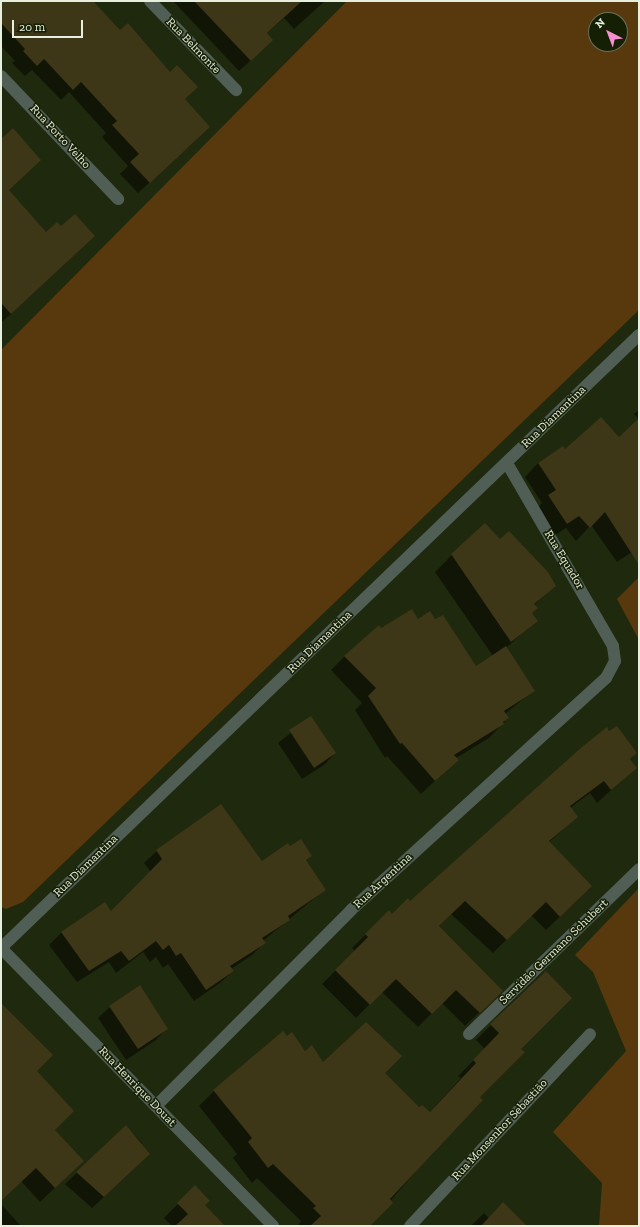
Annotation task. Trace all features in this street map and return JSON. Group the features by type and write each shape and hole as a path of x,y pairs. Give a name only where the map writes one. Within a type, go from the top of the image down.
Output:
{"street":[{"name":"Rua Belmonte","path":"150,1 236,90"},
{"name":"Rua Porto Velho","path":"1,76 118,199"},
{"name":"Rua Diamantina","path":"1,948 639,335"},
{"name":"Rua Equador","path":"506,463 606,631 613,646 615,661"},
{"name":"Rua Argentina","path":"156,1106 351,910 587,697 606,678 615,661"},
{"name":"Servidão Germano Schubert","path":"469,1034 639,869"},
{"name":"Rua Henrique Douat","path":"1,948 273,1226"},
{"name":"Rua Monsenhor Sebastião","path":"410,1226 590,1034"}],"shaded area":[{"path":"347,1 639,1 639,310 23,902 6,909 1,907 1,350"},
{"path":"639,577 639,640 617,599"},
{"path":"639,888 639,1226 599,1226 602,1183 553,1132 626,1051 593,972 575,955"}],"building":[{"path":"1,1 93,1 120,30 128,23 170,72 177,65 198,87 185,99 210,127 150,183 130,162 139,154 112,125 117,121 81,82 73,90 44,59 37,66 23,51 25,49 1,23"},
{"path":"194,1 302,1 267,33 273,40 251,61"},
{"path":"13,128 41,160 9,190 46,232 57,222 61,226 75,214 95,236 11,314 1,303 1,139"},
{"path":"601,417 619,437 639,418 639,565 605,512 590,528 579,516 567,524 548,495 556,490 538,463 563,446 565,449"},
{"path":"485,523 500,539 509,531 548,572 556,586 534,604 538,608 532,613 538,621 511,642 451,554"},
{"path":"412,609 418,619 430,611 435,619 443,615 476,666 506,646 535,691 504,711 509,718 503,722 504,724 454,755 459,760 435,781 402,743 400,744 368,696 376,688 344,656 379,625 381,628"},
{"path":"311,716 336,753 314,768 289,730"},
{"path":"617,726 637,753 630,759 637,768 611,790 604,781 570,806 578,817 549,841 592,886 560,917 546,902 507,940 465,901 439,926 503,991 480,1013 456,990 432,1014 396,979 370,1005 335,970 368,937 365,934 389,910 392,914 408,898 410,901 582,747 607,727 609,731"},
{"path":"221,804 262,861 288,843 290,846 301,839 312,856 306,860 326,890 288,916 290,920 262,938 266,943 230,966 234,971 206,990 181,953 176,956 169,945 163,950 156,941 129,961 121,951 89,971 61,932 105,902 111,911 162,859 156,850"},
{"path":"546,971 572,998 521,1049 525,1052 480,1097 483,1100 390,1199 393,1203 370,1226 310,1226 321,1216 313,1208 316,1206 273,1164 268,1168 248,1142 252,1138 213,1090 283,1031 287,1036 292,1032 305,1051 312,1045 323,1062 366,1022 402,1056 385,1073 419,1107 422,1105 430,1112 476,1063 473,1060 499,1033 490,1024"},
{"path":"140,985 168,1029 138,1049 109,1006"},
{"path":"1,1003 53,1055 37,1071 74,1111 55,1130 84,1161 55,1188 36,1168 1,1201"},
{"path":"126,1125 150,1154 104,1197 76,1172"},
{"path":"195,1185 210,1201 205,1205 225,1226 175,1226 188,1214 177,1203"},
{"path":"503,1202 527,1226 481,1226"}]}
